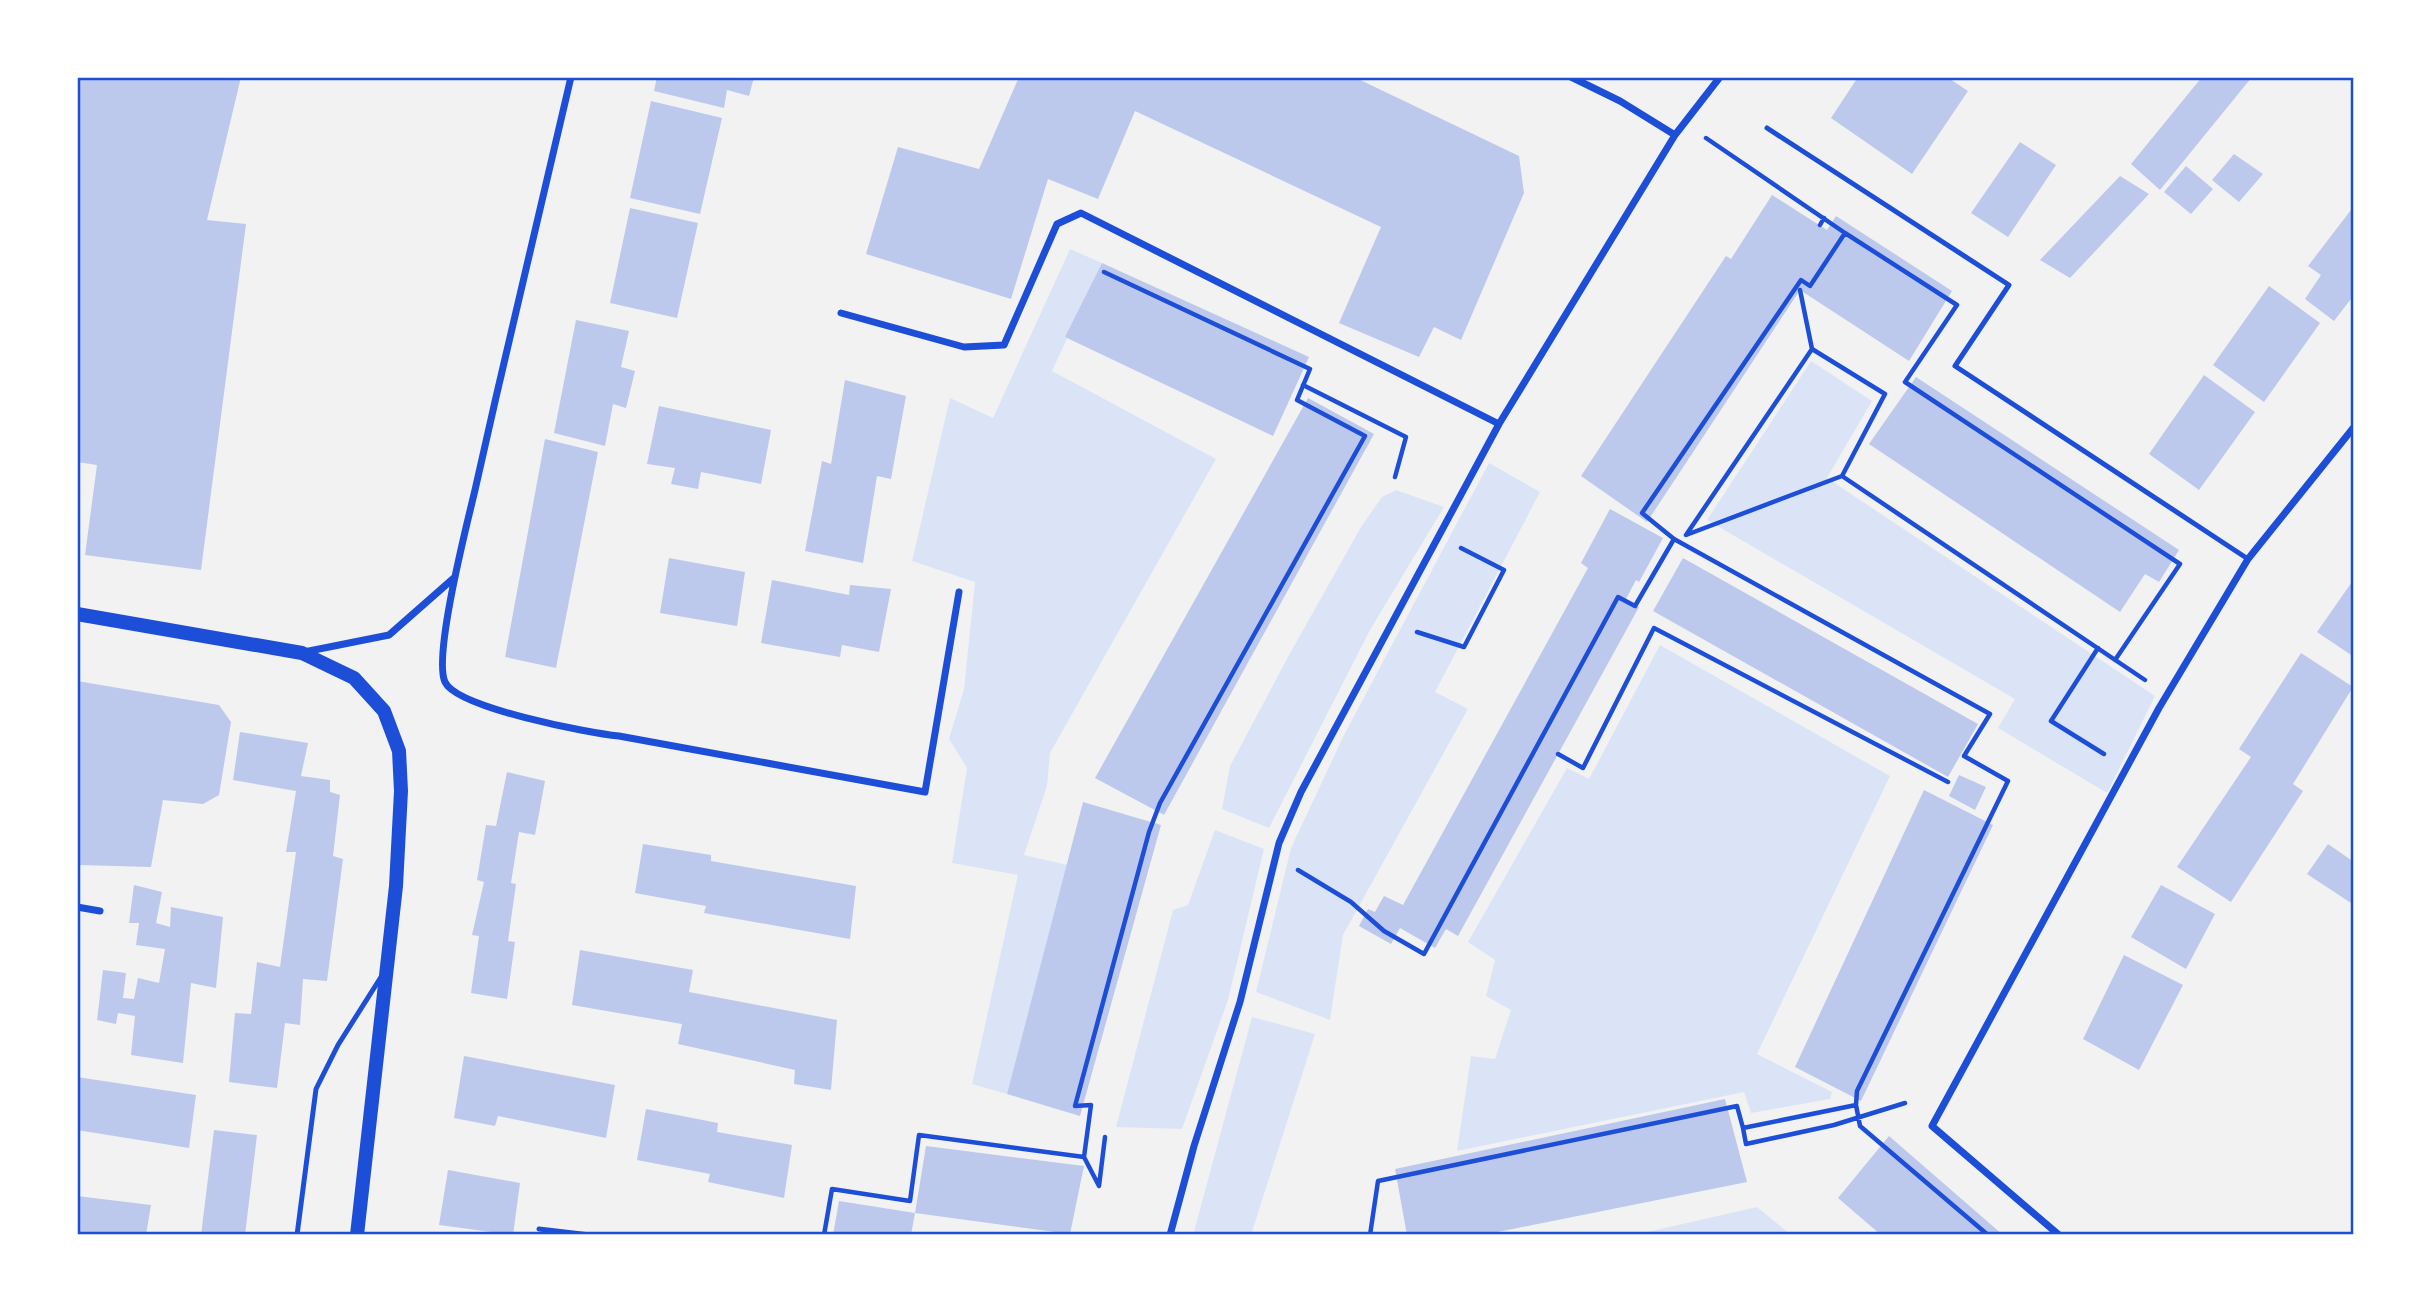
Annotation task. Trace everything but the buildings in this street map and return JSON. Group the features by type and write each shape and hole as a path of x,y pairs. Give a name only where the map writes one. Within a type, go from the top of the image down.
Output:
{"main road":[{"path":"77,614 302,653 354,678 384,711 399,751 401,791 396,886 357,1235"}],"street":[{"path":"571,77 455,577 441,665 445,684 460,696 524,718 594,734 619,736 925,792 959,592"},
{"path":"1571,77 1620,101 1675,135"},
{"path":"1170,1235 1194,1146 1240,1002 1279,843 1301,792 1499,424 1675,135 1720,77"},
{"path":"841,313 964,347 1004,345 1058,224 1081,213 1499,424"},
{"path":"2059,1235 1932,1126 2166,695 2248,559 2354,427"},
{"path":"302,653 389,635 455,577"},
{"path":"77,907 100,911"}],"lane":[{"path":"1767,128 2010,285 1955,366 2248,559"},
{"path":"297,1235 316,1089 338,1045 387,968"},
{"path":"539,1229 590,1235"}],"path":[{"path":"1685,124 1844,233 1957,305 1905,382 2180,564 2115,660"},
{"path":"1820,225 1824,218"},
{"path":"1844,233 1810,286 1801,280 1642,513 1674,539 1990,714 1964,755 2008,781 1857,1091 1856,1105 1860,1126 1988,1235"},
{"path":"1104,272 1310,369 1297,400 1365,436 1160,803 1149,832 1075,1106 1091,1105 1084,1157 1099,1186 1105,1138"},
{"path":"1800,290 1812,349 1686,535 1842,476 1885,394 1812,349"},
{"path":"1303,385 1406,437 1395,477"},
{"path":"1842,476 2166,695"},
{"path":"1390,624 1464,647 1504,570 1438,537"},
{"path":"1276,857 1351,902 1384,931 1424,954 1618,597 1635,606 1674,539"},
{"path":"1558,754 1583,768 1654,628 1948,782"},
{"path":"2098,648 2050,721 2127,768"},
{"path":"1370,1235 1378,1181 1737,1106 1746,1144 1834,1125 1905,1103"},
{"path":"1743,1128 1856,1105"},
{"path":"824,1235 832,1189 910,1201 919,1135 1084,1157"}],"shaded area":[{"path":"1070,249 1102,263 1052,371 1216,459 1050,753 1047,786 1024,855 1068,865 1007,1094 972,1084 1018,875 952,863 967,768 949,739 964,689 975,582 912,561 950,398 993,418"},
{"path":"1811,361 1872,401 1827,478 2155,696 2107,793 1998,728 2015,699 1707,520"},
{"path":"1489,463 1540,492 1435,692 1468,709 1343,935 1330,1020 1256,992 1291,848 1345,733"},
{"path":"1396,490 1444,507 1370,630 1269,828 1222,809 1230,766 1289,655 1361,527 1382,497"},
{"path":"1660,645 1890,776 1757,1054 1832,1092 1830,1099 1751,1113 1744,1092 1457,1151 1471,1056 1495,1059 1511,1010 1486,996 1495,960 1468,942 1567,768 1589,779"},
{"path":"1215,830 1264,849 1228,1000 1182,1129 1116,1127 1173,910 1188,905"},
{"path":"1252,1017 1315,1034 1251,1235 1193,1235"},
{"path":"1757,1207 1791,1235 1634,1235"}]}
